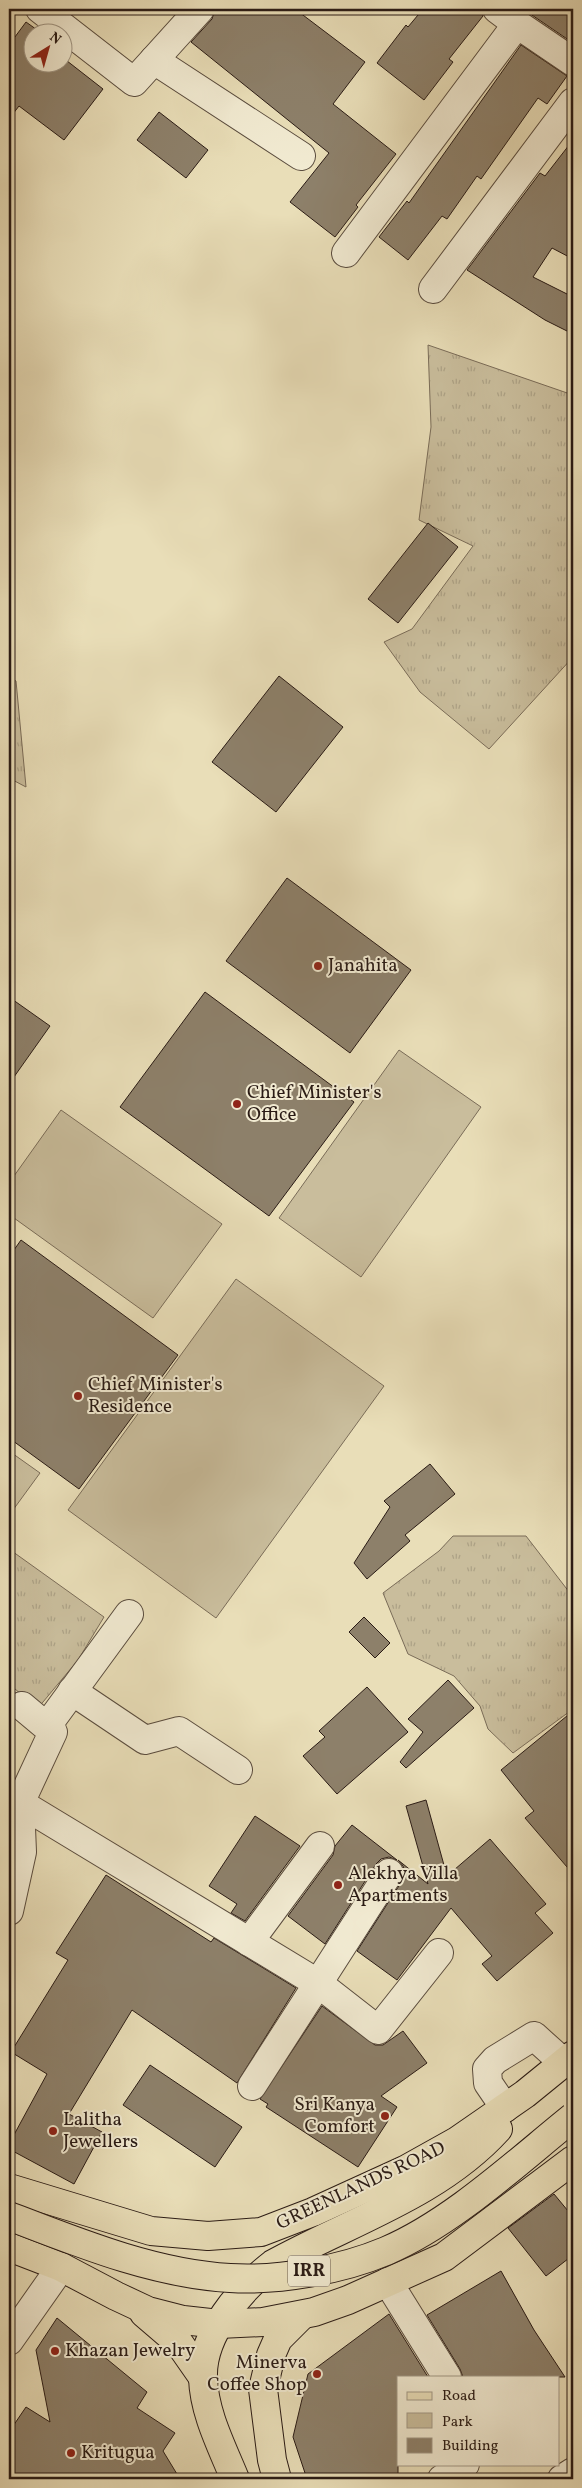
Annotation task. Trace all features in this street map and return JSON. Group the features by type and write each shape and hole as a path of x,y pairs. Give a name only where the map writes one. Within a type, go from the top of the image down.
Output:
{"main road":[{"name":"GREENLANDS ROAD","path":"9,2188 151,2231 208,2236 261,2232 312,2212 405,2170 457,2141 515,2101 568,2059"},
{"name":"GREENLANDS ROAD","path":"202,2376 211,2340 219,2324 233,2301 251,2281 273,2264 435,2182 469,2156 497,2130 515,2101"},
{"name":"IRR","path":"9,2216 162,2268 230,2278 285,2276 342,2265 386,2250 437,2222 573,2117"},
{"name":"IRR","path":"9,2247 61,2267 148,2311 183,2320 219,2324 263,2322 301,2316 348,2300 444,2257 573,2160"},
{"path":"116,2296 150,2316 179,2343 202,2376 213,2425 235,2479"},
{"path":"277,2479 272,2460 263,2389 271,2354 278,2339 301,2316"}],"street":[{"path":"40,9 134,82 200,9"},
{"path":"346,254 507,17 573,62"},
{"path":"154,60 300,156"},
{"path":"433,289 573,102"},
{"path":"47,1726 129,1614"},
{"path":"72,1691 145,1740 179,1731 238,1770"},
{"path":"9,1911 20,1803 53,1732 22,1706"},
{"path":"20,1803 319,1984 378,2030 439,1953"},
{"path":"249,1942 320,1846"},
{"path":"252,2086 389,1873"},
{"path":"515,2101 488,2083 487,2069 495,2060 534,2036 568,2059"},
{"path":"9,2341 61,2267"},
{"path":"388,2282 446,2376"},
{"path":"442,2479 462,2466"},
{"path":"562,2479 573,2472"}],"green space":[{"path":"428,345 573,395 573,657 489,749 420,692 384,642 412,629 473,546 419,520 431,427"},
{"path":"9,677 16,681 26,787 9,778"},
{"path":"399,1050 481,1107 361,1277 279,1218"},
{"path":"61,1110 222,1224 153,1318 14,1218 9,1225 9,1183"},
{"path":"236,1279 384,1386 216,1618 68,1510"},
{"path":"9,1451 40,1473 13,1510 9,1507"},
{"path":"453,1536 526,1536 573,1597 573,1709 513,1753 488,1729 480,1706 454,1676 408,1654 383,1593 439,1551"},
{"path":"9,1549 104,1617 78,1660 38,1708 9,1684"}],"building":[{"path":"215,9 295,9 365,62 333,104 396,154 356,205 358,207 335,237 290,202 329,153 191,42 212,19"},
{"path":"423,9 482,9 483,16 449,59 453,62 424,100 377,63 406,25 408,27"},
{"path":"523,9 573,9 573,43 526,11"},
{"path":"22,27 22,72 72,72 72,65 103,89 64,140 19,106 9,119 9,45"},
{"path":"521,45 567,76 547,104 538,98 481,179 477,176 447,219 442,216 408,260 379,237 407,201 409,203"},
{"path":"159,112 208,150 186,178 137,140"},
{"path":"573,140 573,259 552,248 533,277 573,297 573,334 545,320 467,270 540,173 545,176"},
{"path":"428,523 458,547 398,623 368,599"},
{"path":"279,676 343,727 276,812 212,762"},
{"name":"Janahita","path":"287,878 411,970 350,1053 226,961"},
{"name":"Chief Minister's Office","path":"205,992 354,1102 269,1216 120,1107"},
{"path":"9,997 50,1026 9,1084"},
{"name":"Chief Minister's Residence","path":"21,1240 178,1355 79,1489 9,1438 9,1257"},
{"path":"430,1464 455,1494 405,1535 410,1541 367,1579 354,1563 390,1507 384,1501"},
{"path":"364,1617 390,1643 375,1658 349,1632"},
{"path":"448,1680 474,1708 406,1768 400,1762 423,1732 408,1719"},
{"path":"367,1687 408,1732 337,1794 303,1756 325,1737 319,1731"},
{"path":"573,1711 573,1874 525,1818 534,1811 501,1770"},
{"path":"426,1800 447,1876 490,1839 546,1904 535,1913 553,1933 497,1981 482,1964 492,1956 451,1908 397,1980 357,1951 402,1881 405,1873 403,1866 398,1860 428,1884 406,1806"},
{"path":"255,1816 300,1846 245,1921 231,1913 237,1904 209,1886"},
{"name":"Alekhya Villa Apartments","path":"352,1825 397,1860 389,1857 381,1859 376,1864 325,1944 288,1916 333,1855 335,1846"},
{"path":"106,1875 211,1942 214,1938 296,1988 237,2083 132,2010 69,2114 102,2132 74,2184 9,2149 9,2144 47,2074 11,2052 68,1960 56,1953"},
{"path":"322,2006 375,2045 383,2045 403,2031 427,2063 381,2096 397,2107 358,2167 266,2107 268,2104 260,2099"},
{"path":"150,2065 242,2127 215,2167 123,2105"},
{"path":"554,2194 573,2217 573,2255 546,2276 508,2228"},
{"path":"501,2271 534,2330 565,2377 463,2376 427,2315"},
{"path":"389,2314 427,2376 397,2376 398,2479 307,2479 293,2437 308,2374"},
{"path":"57,2318 147,2392 137,2408 175,2433 163,2451 180,2479 9,2479 9,2432 26,2407 50,2422 36,2350"}],"place":[{"name":"Janahita","path":"318,966"},
{"name":"Chief Minister's Office","path":"237,1104"},
{"name":"Chief Minister's Residence","path":"78,1396"},
{"name":"Alekhya Villa Apartments","path":"338,1885"},
{"name":"Sri Kanya Comfort","path":"385,2116"},
{"name":"Lalitha Jewellers","path":"53,2131"},
{"name":"Khazan Jewelry","path":"55,2351"},
{"name":"Minerva Coffee Shop","path":"317,2374"},
{"name":"Kritugua","path":"71,2453"}]}
